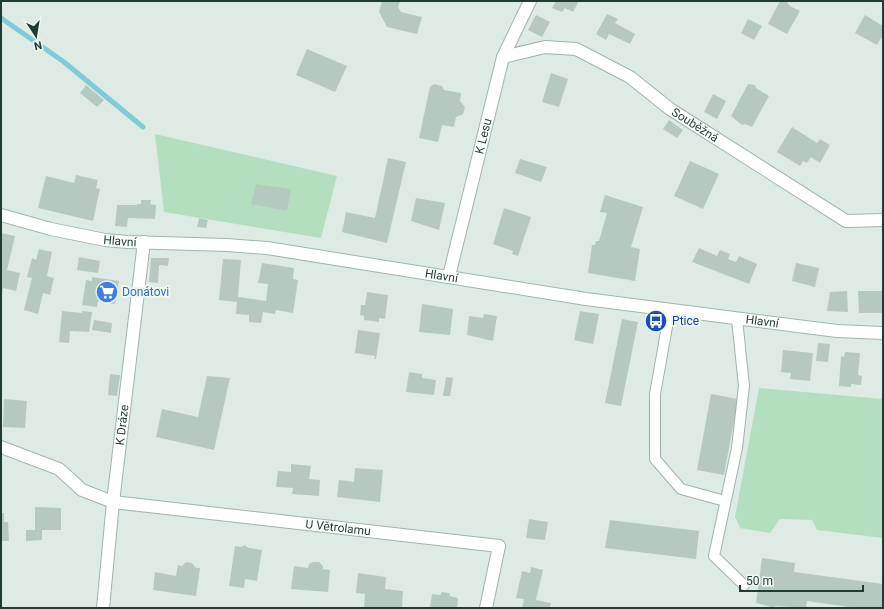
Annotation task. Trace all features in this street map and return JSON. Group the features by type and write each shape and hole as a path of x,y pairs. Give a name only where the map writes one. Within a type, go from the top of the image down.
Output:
{"street":[{"name":"K Lesu","path":"449,276 503,57 530,1"},
{"name":"Souběžná","path":"503,57 546,47 576,49 630,77 670,109 846,221 883,220"},
{"name":"Hlavní","path":"1,215 51,229 98,239 268,248 586,299 837,331 883,333"},
{"name":"K Dráze","path":"103,608 113,502 144,242"},
{"path":"1,447 59,469 82,490 113,502"},
{"name":"U Větrolamu","path":"113,502 499,546 486,608"}],"lane":[{"path":"670,310 655,394 655,459 681,489 725,501"},
{"path":"737,319 744,386 737,448 714,556 744,585"}],"green space":[{"path":"155,134 337,176 321,238 164,212"},
{"path":"759,388 883,399 883,538 817,530 812,520 780,519 770,533 740,528 735,517"}],"building":[{"path":"382,1 400,1 398,7 401,12 422,17 417,34 387,27 379,12"},
{"path":"556,1 579,1 573,12 565,8 562,12 552,8"},
{"path":"780,1 786,1 790,6 800,11 787,34 768,24"},
{"path":"607,14 618,19 615,23 635,34 630,44 609,34 606,40 596,34"},
{"path":"536,15 550,22 542,37 528,30"},
{"path":"865,15 883,26 883,35 877,45 855,33"},
{"path":"748,19 762,26 754,40 741,33"},
{"path":"307,49 347,66 335,92 296,75"},
{"path":"551,73 568,79 559,107 542,102"},
{"path":"434,84 442,86 444,90 461,93 460,101 465,107 463,114 456,117 454,127 442,125 438,142 419,138 430,87"},
{"path":"748,84 755,85 756,88 769,96 752,127 745,124 742,125 731,116"},
{"path":"86,85 104,100 97,107 80,93"},
{"path":"713,94 726,101 717,119 704,112"},
{"path":"669,120 683,130 677,138 663,129"},
{"path":"792,127 817,143 820,139 830,145 820,163 811,157 807,163 803,161 800,166 777,152"},
{"path":"388,158 406,162 387,243 342,232 346,212 375,218"},
{"path":"520,159 547,167 541,182 515,173"},
{"path":"690,161 719,174 703,209 674,196"},
{"path":"76,175 98,180 96,188 100,189 93,221 38,208 46,176 74,183"},
{"path":"256,184 291,189 287,211 251,204"},
{"path":"605,195 643,207 631,247 640,249 635,281 588,273 592,245 595,245 596,241 599,241 607,213 600,212"},
{"path":"416,198 445,203 439,230 411,221"},
{"path":"141,200 151,200 150,204 156,205 155,219 128,218 127,227 115,226 117,205 137,205 141,204"},
{"path":"504,208 531,217 518,256 512,254 513,251 493,244"},
{"path":"199,218 208,220 206,228 197,227"},
{"path":"1,233 15,236 7,270 20,273 16,291 3,288 2,296"},
{"path":"699,248 717,256 720,250 730,254 728,259 736,262 739,256 757,264 749,284 692,262"},
{"path":"39,249 52,252 47,276 54,278 50,295 43,293 38,314 24,310 32,278 27,277 32,258 36,260"},
{"path":"79,257 100,261 98,273 77,270"},
{"path":"151,258 169,258 168,266 159,265 158,283 149,282"},
{"path":"223,259 241,260 238,297 266,301 268,284 258,283 262,263 294,268 293,279 298,280 293,313 276,310 275,314 263,312 261,323 249,322 249,315 236,314 237,302 219,300"},
{"path":"796,263 819,268 815,287 792,281"},
{"path":"92,277 119,281 115,304 98,301 97,307 82,305 86,280 92,281"},
{"path":"847,291 848,312 827,311 830,292"},
{"path":"858,291 883,291 883,313 859,313"},
{"path":"367,292 388,295 385,319 379,318 379,322 364,320 364,316 360,315 361,305 365,305"},
{"path":"422,304 453,309 450,335 419,332"},
{"path":"62,311 82,313 82,311 92,312 89,332 70,331 69,343 59,342"},
{"path":"580,311 599,314 593,344 574,340"},
{"path":"484,314 497,316 493,341 467,335 469,316 483,318"},
{"path":"622,319 638,322 621,406 605,403"},
{"path":"94,320 112,323 111,333 92,330"},
{"path":"358,330 380,333 376,359 374,359 375,356 355,353"},
{"path":"818,343 830,344 828,362 816,361"},
{"path":"783,350 813,353 810,381 790,379 791,373 781,372"},
{"path":"845,352 860,353 858,375 862,376 861,385 851,384 851,387 839,386 841,356 844,357"},
{"path":"409,372 422,374 422,378 436,380 434,395 406,392"},
{"path":"110,374 120,375 117,396 108,395"},
{"path":"207,376 230,378 214,450 156,437 162,409 198,417"},
{"path":"446,377 453,378 450,396 443,396"},
{"path":"711,394 738,399 724,475 697,470"},
{"path":"4,399 27,401 25,428 3,427"},
{"path":"291,464 311,466 309,479 320,480 319,496 292,494 293,488 276,487 278,471 291,472"},
{"path":"355,468 383,470 380,502 337,497 339,480 354,482"},
{"path":"35,507 61,508 61,530 42,530 42,540 26,541 26,530 35,530"},
{"path":"1,513 4,513 4,522 8,522 9,541 1,541"},
{"path":"529,519 548,522 545,540 526,538"},
{"path":"610,520 699,531 696,559 605,548"},
{"path":"244,545 249,548 262,550 257,581 245,579 244,588 229,586 235,546 242,547"},
{"path":"762,558 795,563 794,572 883,584 883,608 856,608 807,601 806,608 775,606 775,608 756,603"},
{"path":"186,562 192,563 196,568 200,568 196,596 153,590 155,572 176,576 178,565 182,566"},
{"path":"319,562 323,566 323,569 330,570 328,592 291,589 294,566 308,568 309,564"},
{"path":"531,567 543,570 536,600 551,603 550,608 522,608 524,599 516,598 522,571 530,573"},
{"path":"358,573 386,577 385,589 403,591 402,608 364,608 365,594 356,593"},
{"path":"442,592 449,593 450,596 458,598 457,608 430,608 432,594 440,595"}],"waterway":[{"path":"1,18 64,62 143,127"}],"place":[{"name":"Donátovi","path":"107,292"},
{"name":"Ptice","path":"656,321"}]}
